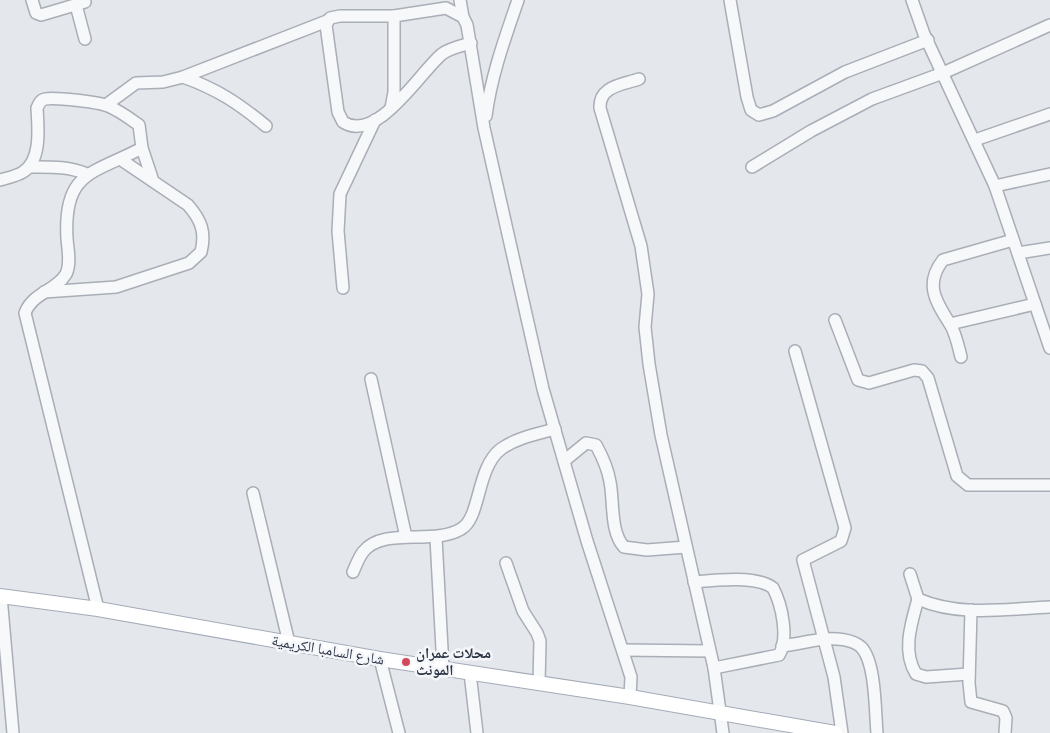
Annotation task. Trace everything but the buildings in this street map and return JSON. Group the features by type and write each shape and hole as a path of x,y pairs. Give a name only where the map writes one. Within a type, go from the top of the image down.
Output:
{"main road":[{"name":"شارع السامبا الكريمية","path":"0,596 98,609 380,659 630,697 802,730 835,733"}],"street":[{"path":"32,0 36,13 41,15 81,4 85,39"},
{"path":"460,0 471,43 484,128 524,314 564,461 631,677 630,697"},
{"path":"484,128 489,92 518,0"},
{"path":"730,0 747,97 751,110 759,116 773,111 845,72 928,40"},
{"path":"912,0 928,40 995,186 1035,304 1047,330 1050,348"},
{"path":"106,105 136,83 163,82 183,77 340,16 394,16 446,8 463,17"},
{"path":"390,109 394,92 394,16"},
{"path":"327,21 328,54 340,118 348,125 354,127 361,127 375,120 390,109 442,54 455,47 471,43"},
{"path":"752,167 872,99 943,72 1050,25"},
{"path":"183,77 209,86 234,99 266,126"},
{"path":"639,79 606,90 601,97 600,108 641,246 648,294 646,348 661,435 714,668 723,733"},
{"path":"0,180 22,173 30,167 37,143 39,102 44,99 67,99 106,105 124,114 138,125 142,148 152,178"},
{"path":"975,140 1050,114"},
{"path":"343,288 338,232 340,194 375,120"},
{"path":"98,609 26,323 27,307 62,279 68,268 66,218 75,190 87,174 142,148"},
{"path":"44,292 116,287 156,275 196,258 201,252 204,231 188,205 152,178 120,159"},
{"path":"30,167 75,169 87,174"},
{"path":"995,186 1050,174"},
{"path":"961,357 950,324 938,308 933,293 934,278 939,265 943,260 1013,240"},
{"path":"1018,254 1050,248"},
{"path":"950,324 1035,304"},
{"path":"835,320 858,380 863,383 869,383 914,370 922,371 928,378 957,476 962,482 968,485 1050,485"},
{"path":"796,351 845,528 841,541 803,560 834,677 842,733"},
{"path":"371,379 406,537"},
{"path":"353,572 362,553 368,546 387,539 406,537 436,538 456,532 468,523 486,469 501,450 513,443 555,429"},
{"path":"564,461 586,443 596,445 610,480 617,533 619,542 624,547 647,550 686,547"},
{"path":"253,493 289,643"},
{"path":"436,538 443,668"},
{"path":"506,563 523,611 540,641 539,684"},
{"path":"910,574 918,600 909,638 909,663 916,674 926,677 969,674"},
{"path":"694,582 734,580 768,584 777,595 780,610 782,646 776,656 714,668"},
{"path":"0,596 13,733"},
{"path":"918,600 955,610 1050,607"},
{"path":"971,610 969,674 971,702 1004,711 1006,718 1005,733"},
{"path":"782,646 825,639 856,644 866,654 874,692 877,733"},
{"path":"623,650 709,651"},
{"path":"380,659 399,733"},
{"path":"470,673 477,733"}],"place":[{"name":"محلات عمران المونث","path":"406,662"}]}
